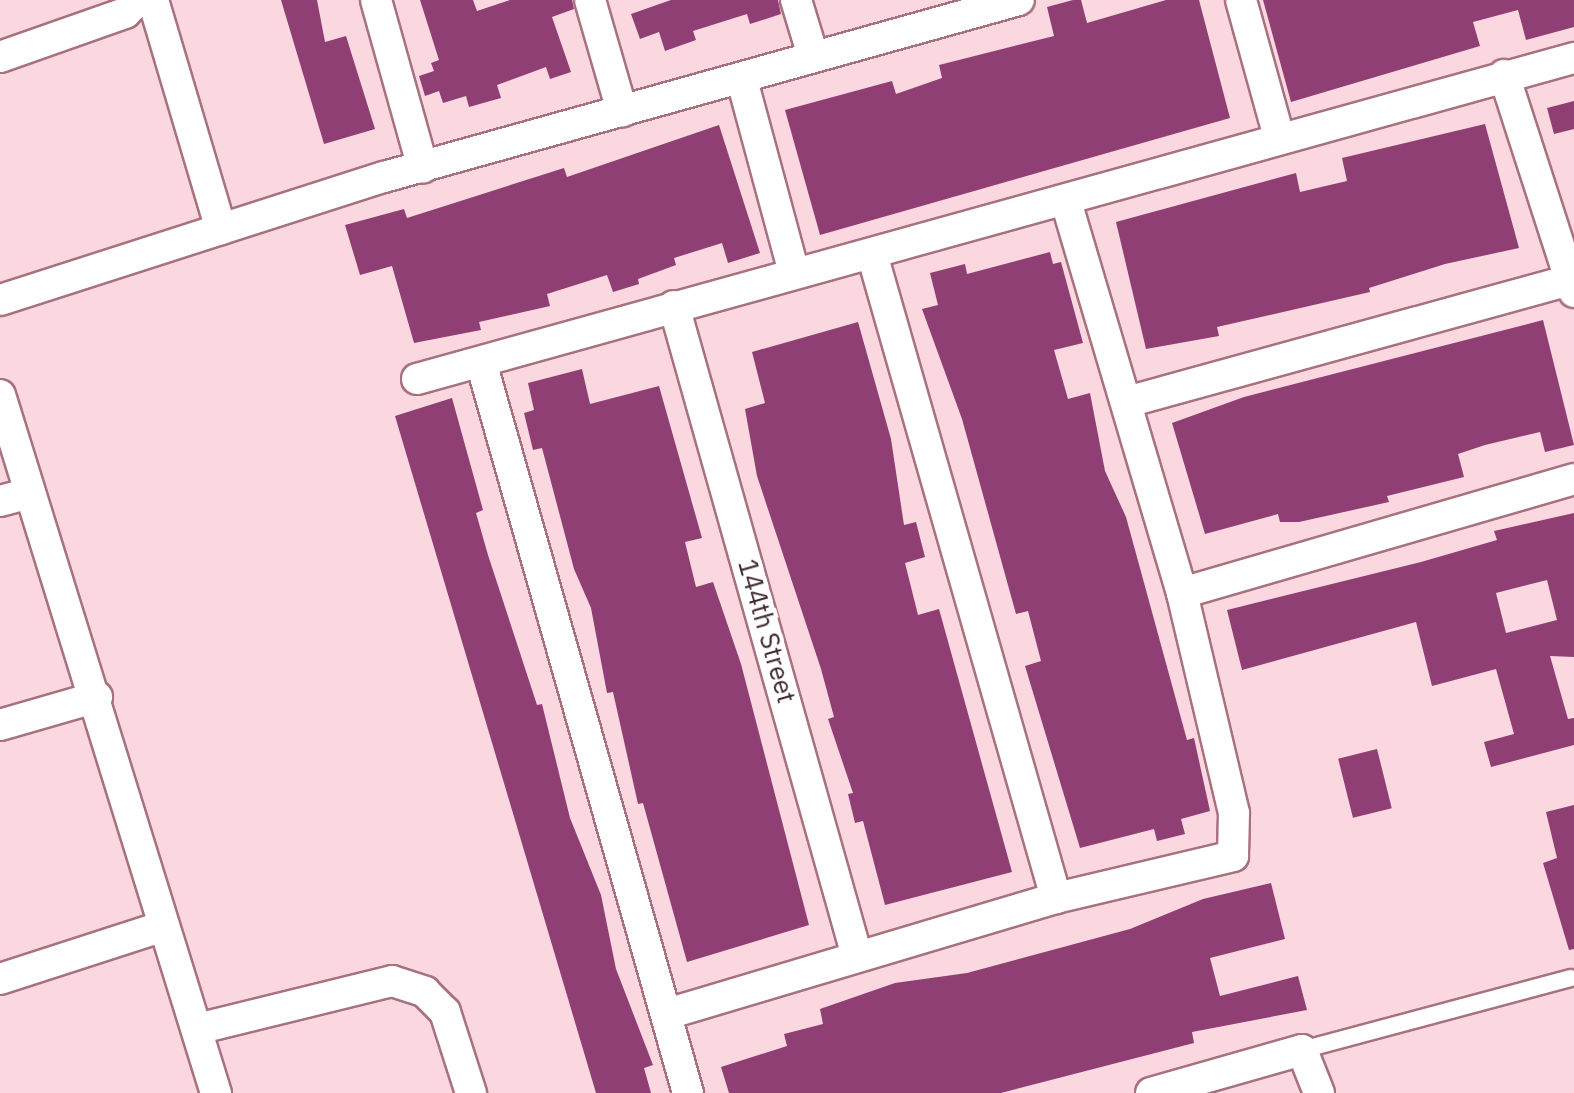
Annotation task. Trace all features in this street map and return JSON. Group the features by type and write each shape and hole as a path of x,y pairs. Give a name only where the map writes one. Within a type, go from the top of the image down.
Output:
{"street":[{"path":"0,57 125,13 138,0"},
{"path":"153,0 221,229"},
{"path":"376,0 423,168"},
{"path":"590,0 622,111"},
{"path":"796,0 813,56"},
{"path":"1241,0 1279,137"},
{"path":"0,300 423,168 1012,1"},
{"path":"417,379 794,273 1066,201 1279,137 1574,58"},
{"path":"1127,402 1572,286 1504,75"},
{"path":"742,80 794,273"},
{"path":"670,1013 1056,898 1233,856 1234,813 1182,593 1066,201"},
{"path":"872,254 1056,898"},
{"name":"144th Street","path":"674,306 857,956"},
{"path":"481,362 670,1013 688,1093"},
{"path":"0,395 14,497 97,697 161,927 216,1093"},
{"path":"1182,593 1574,479"},
{"path":"0,725 97,697"},
{"path":"0,979 161,927"},
{"path":"197,1029 392,981 425,992 445,1012 471,1093"},
{"path":"1151,1093 1302,1050 1319,1093"}],"lane":[{"path":"1302,1050 1570,978"}],"building":[{"path":"281,0 317,0 325,42 346,36 375,129 324,144"},
{"path":"420,0 473,0 477,11 510,0 572,0 574,9 552,17 571,72 550,79 546,67 497,85 501,98 469,107 466,96 443,103 439,91 425,96 419,76 434,71 431,63 439,60"},
{"path":"671,0 778,0 781,14 750,24 747,14 693,31 696,40 665,51 659,32 640,39 631,14"},
{"path":"1081,0 1087,23 1166,0 1199,0 1230,118 820,235 785,110 892,81 896,94 942,78 939,65 1054,36 1047,7"},
{"path":"1263,0 1574,0 1574,27 1526,40 1518,10 1473,22 1480,46 1291,102"},
{"path":"1574,101 1574,129 1554,134 1547,108"},
{"path":"1485,124 1519,248 1445,264 1369,288 1370,292 1217,327 1219,336 1146,349 1116,222 1296,173 1300,192 1347,181 1342,158"},
{"path":"719,125 760,253 728,263 722,243 674,258 676,265 638,279 639,284 613,292 607,275 547,294 550,306 479,322 481,330 414,343 392,266 360,275 345,225 404,209 407,218 564,168 567,177"},
{"path":"1050,252 1053,264 1061,262 1083,343 1054,350 1068,399 1090,393 1105,471 1126,517 1187,740 1194,738 1210,811 1181,819 1185,834 1157,841 1154,829 1080,848 1025,666 1041,661 1028,611 1016,614 962,419 922,309 938,305 930,273 965,264 967,274"},
{"path":"1543,320 1574,445 1545,452 1540,432 1485,445 1458,454 1464,477 1387,496 1389,502 1299,522 1280,522 1278,514 1205,534 1172,423 1244,397"},
{"path":"858,322 891,439 904,525 916,522 925,557 905,563 918,615 939,609 1012,872 885,905 863,821 855,823 848,794 853,793 828,719 834,717 821,669 757,476 745,409 765,403 752,352"},
{"path":"582,369 590,404 659,386 702,538 685,542 696,587 713,582 741,664 809,925 687,962 643,803 638,804 613,692 607,693 591,608 574,569 542,448 533,450 524,413 534,410 528,383"},
{"path":"452,398 483,510 476,513 488,555 537,705 542,704 570,818 601,895 616,969 653,1065 644,1068 651,1093 596,1093 395,416"},
{"path":"1574,513 1574,657 1550,656 1568,719 1574,718 1574,745 1491,767 1484,742 1514,734 1496,669 1432,686 1416,622 1242,670 1227,610 1497,540 1494,531","holes":["1547,580 1557,620 1506,633 1496,593"]},
{"path":"1377,749 1392,808 1353,818 1338,759"},
{"path":"1574,805 1574,949 1569,950 1543,863 1557,858 1546,812"},
{"path":"1271,883 1285,939 1210,958 1220,996 1298,976 1307,1010 1192,1032 1194,1043 1001,1093 729,1093 721,1067 787,1046 784,1034 823,1024 820,1009 895,983 967,973 1130,929 1203,899"}]}
